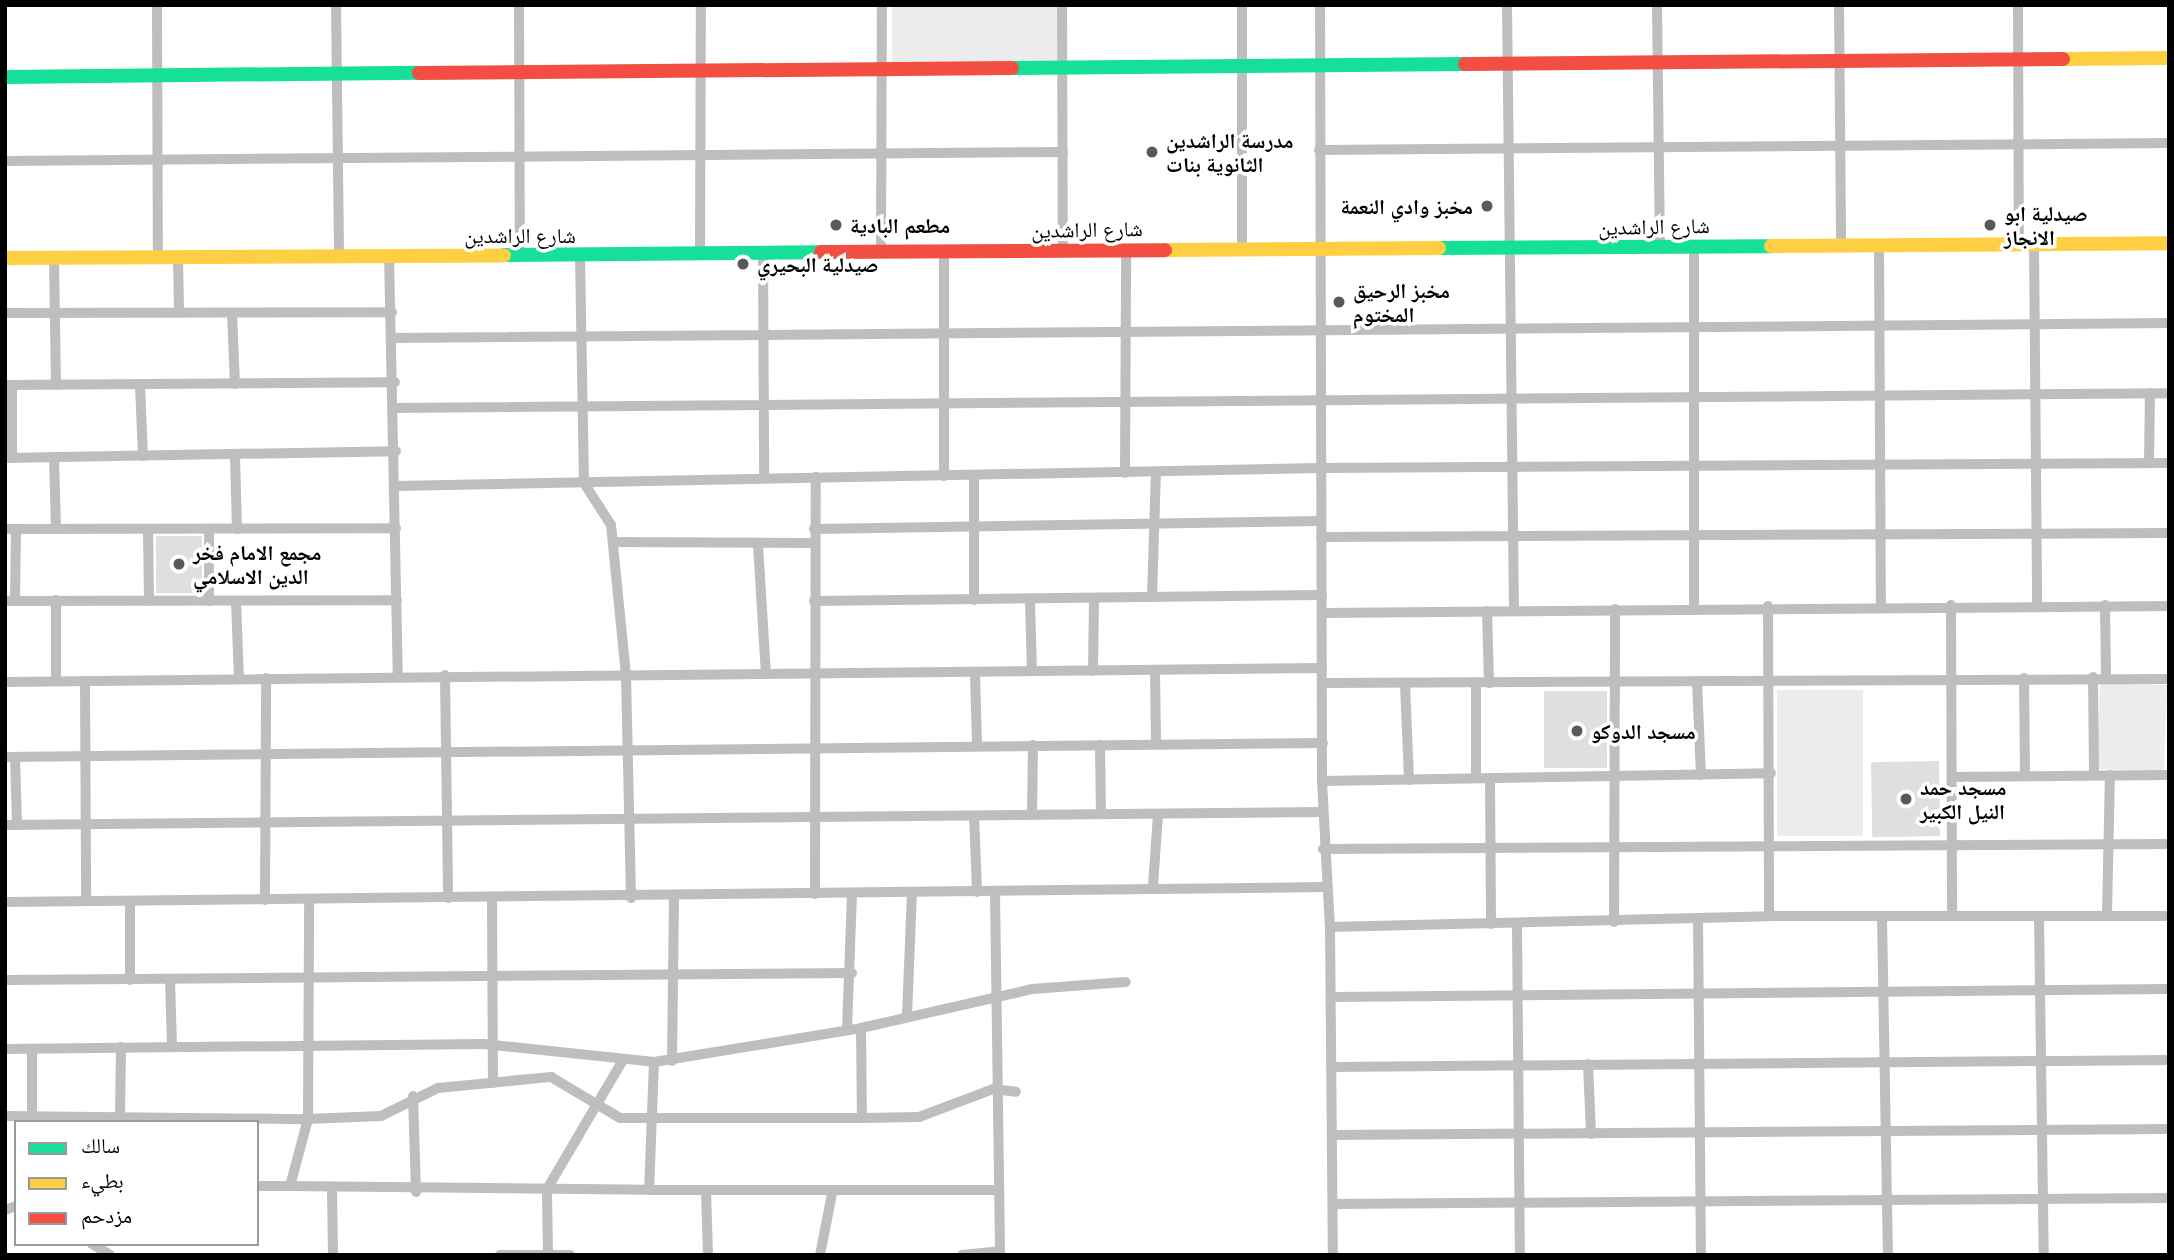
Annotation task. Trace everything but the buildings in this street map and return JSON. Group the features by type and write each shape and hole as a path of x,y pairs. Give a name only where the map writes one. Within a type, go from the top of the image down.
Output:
{"street":[{"path":"158,5 158,259"},
{"path":"336,5 339,257"},
{"path":"519,5 520,256"},
{"path":"700,254 701,5"},
{"path":"881,251 882,5"},
{"path":"1062,5 1063,250"},
{"path":"1242,5 1242,248"},
{"path":"1320,5 1322,811 1325,887 1330,927 1333,1255"},
{"path":"1507,5 1514,611"},
{"path":"1657,5 1660,247"},
{"path":"1839,5 1841,245"},
{"path":"2018,5 2020,145 2036,321 2037,605"},
{"path":"5,77 518,77 1242,66 1506,63 1657,65 2169,58"},
{"path":"1319,150 2169,143"},
{"path":"5,161 519,160 700,158 883,151 1063,152"},
{"name":"شارع الراشدين","path":"5,258 178,259 1242,248 2169,243"},
{"path":"1694,607 1695,246"},
{"path":"1879,246 1877,463 1881,605"},
{"path":"1125,473 1126,250"},
{"path":"763,252 764,478"},
{"path":"943,476 944,252"},
{"path":"389,256 396,408 398,676"},
{"path":"580,256 584,483 608,515 613,542 626,676 631,898"},
{"path":"54,258 55,385"},
{"path":"178,259 178,312"},
{"path":"5,313 392,313"},
{"path":"232,313 235,384"},
{"path":"393,338 1124,329 1693,328 2036,321 2169,323"},
{"path":"395,382 9,385 9,458 396,451"},
{"path":"140,385 143,456"},
{"path":"2149,462 2150,393"},
{"path":"396,408 762,402 943,404 2169,393"},
{"path":"235,455 237,529"},
{"path":"54,457 55,528"},
{"path":"397,486 816,477 974,477 1320,468 2169,463"},
{"path":"1152,597 1156,472"},
{"path":"815,894 816,477"},
{"path":"974,477 974,600"},
{"path":"814,529 1321,521"},
{"path":"209,528 209,601"},
{"path":"396,528 11,529 10,601 397,600"},
{"path":"148,529 149,601"},
{"path":"1321,537 1513,533 2169,533"},
{"path":"613,542 814,543"},
{"path":"758,544 766,674"},
{"path":"814,601 1030,601 1322,595"},
{"path":"1093,671 1094,599"},
{"path":"55,681 56,600"},
{"path":"236,601 239,678"},
{"path":"1030,601 1032,671"},
{"path":"1323,613 1881,605 2169,606"},
{"path":"1768,606 1771,681 1769,916"},
{"path":"1951,606 1952,916"},
{"path":"2105,606 2106,677"},
{"path":"1614,922 1615,610"},
{"path":"1487,611 1489,683"},
{"path":"5,682 445,675 626,676 1322,668"},
{"path":"1155,671 1156,743"},
{"path":"975,673 977,746"},
{"path":"445,675 448,898"},
{"path":"1322,683 1771,681 1951,677 2169,679"},
{"path":"2093,677 2094,774"},
{"path":"265,900 266,678"},
{"path":"2024,678 2025,776"},
{"path":"85,681 86,900"},
{"path":"1698,681 1701,775"},
{"path":"1476,683 1476,778"},
{"path":"1405,684 1409,780"},
{"path":"1322,811 630,822 11,825 10,757 1323,743"},
{"path":"1032,815 1033,745"},
{"path":"1100,745 1101,814"},
{"path":"1322,781 1614,773 1771,773"},
{"path":"2107,915 2110,775"},
{"path":"1952,777 2169,775"},
{"path":"1490,778 1491,924"},
{"path":"1153,886 1158,814"},
{"path":"974,816 977,892"},
{"path":"1323,849 1769,844 2169,844"},
{"path":"5,902 631,898 912,894 1153,886 1325,887"},
{"path":"962,1255 1000,1253 993,1089 995,891"},
{"path":"847,1030 852,973 852,894"},
{"path":"907,1016 912,894"},
{"path":"672,1061 674,897"},
{"path":"492,899 493,1083"},
{"path":"130,901 130,980"},
{"path":"290,1186 308,1119 309,901"},
{"path":"1330,927 1517,925 1769,916 2169,916"},
{"path":"1881,916 1887,1062 1888,1255"},
{"path":"2039,916 2044,1255"},
{"path":"1698,918 1701,1255"},
{"path":"1517,925 1520,1255"},
{"path":"5,980 852,973"},
{"path":"170,979 172,1046"},
{"path":"5,1049 491,1045 622,1060 672,1061 861,1028 994,997 1126,982"},
{"path":"1331,997 2169,989"},
{"path":"861,1028 862,1118"},
{"path":"120,1117 121,1047"},
{"path":"32,1049 32,1116"},
{"path":"547,1253 547,1189 622,1060"},
{"path":"1332,1067 2169,1060"},
{"path":"649,1190 654,1120 654,1062"},
{"path":"1588,1064 1591,1134"},
{"path":"5,1116 308,1119 381,1116 413,1097 493,1083 551,1077 613,1117 654,1120 931,1115 993,1089 1016,1092"},
{"path":"413,1097 416,1192"},
{"path":"1332,1135 2169,1129"},
{"path":"259,1186 416,1192 547,1189 832,1194 998,1191"},
{"path":"332,1190 333,1255"},
{"path":"706,1191 708,1255"},
{"path":"820,1255 832,1194"},
{"path":"1333,1204 2169,1198"},
{"path":"500,1255 570,1255"}],"shaded area":[{"path":"892,5 1057,5 1057,66 892,66"},
{"path":"2100,683 2167,685 2164,771 2097,769"},
{"path":"1777,690 1863,690 1863,836 1777,836"}],"traffic: fast":[{"path":"1012,68 1465,64"},
{"path":"5,77 419,73"},
{"path":"1439,248 1771,246"},
{"path":"504,255 821,252"}],"traffic: slow":[{"path":"2063,59 2169,58"},
{"path":"1771,246 2169,243"},
{"path":"1165,250 1439,248"},
{"path":"5,258 504,255"}],"traffic: jam":[{"path":"1465,64 2063,59"},
{"path":"419,73 1012,68"},
{"path":"821,252 1165,250"}],"place":[{"name":"مدرسة الراشدين الثانوية بنات","path":"1152,152"},
{"name":"مخبز وادي النعمة","path":"1487,206"},
{"name":"مطعم البادية","path":"836,225"},
{"name":"صيدلية ابو الانجاز","path":"1990,225"},
{"name":"صيدلية البحيري","path":"743,264"},
{"name":"مخبز الرحيق المختوم","path":"1339,302"},
{"name":"مجمع الامام فخر الدين الاسلامي","path":"179,564"},
{"name":"مسجد الدوكو","path":"1577,731"},
{"name":"مسجد حمد النيل الكبير","path":"1906,799"}]}
